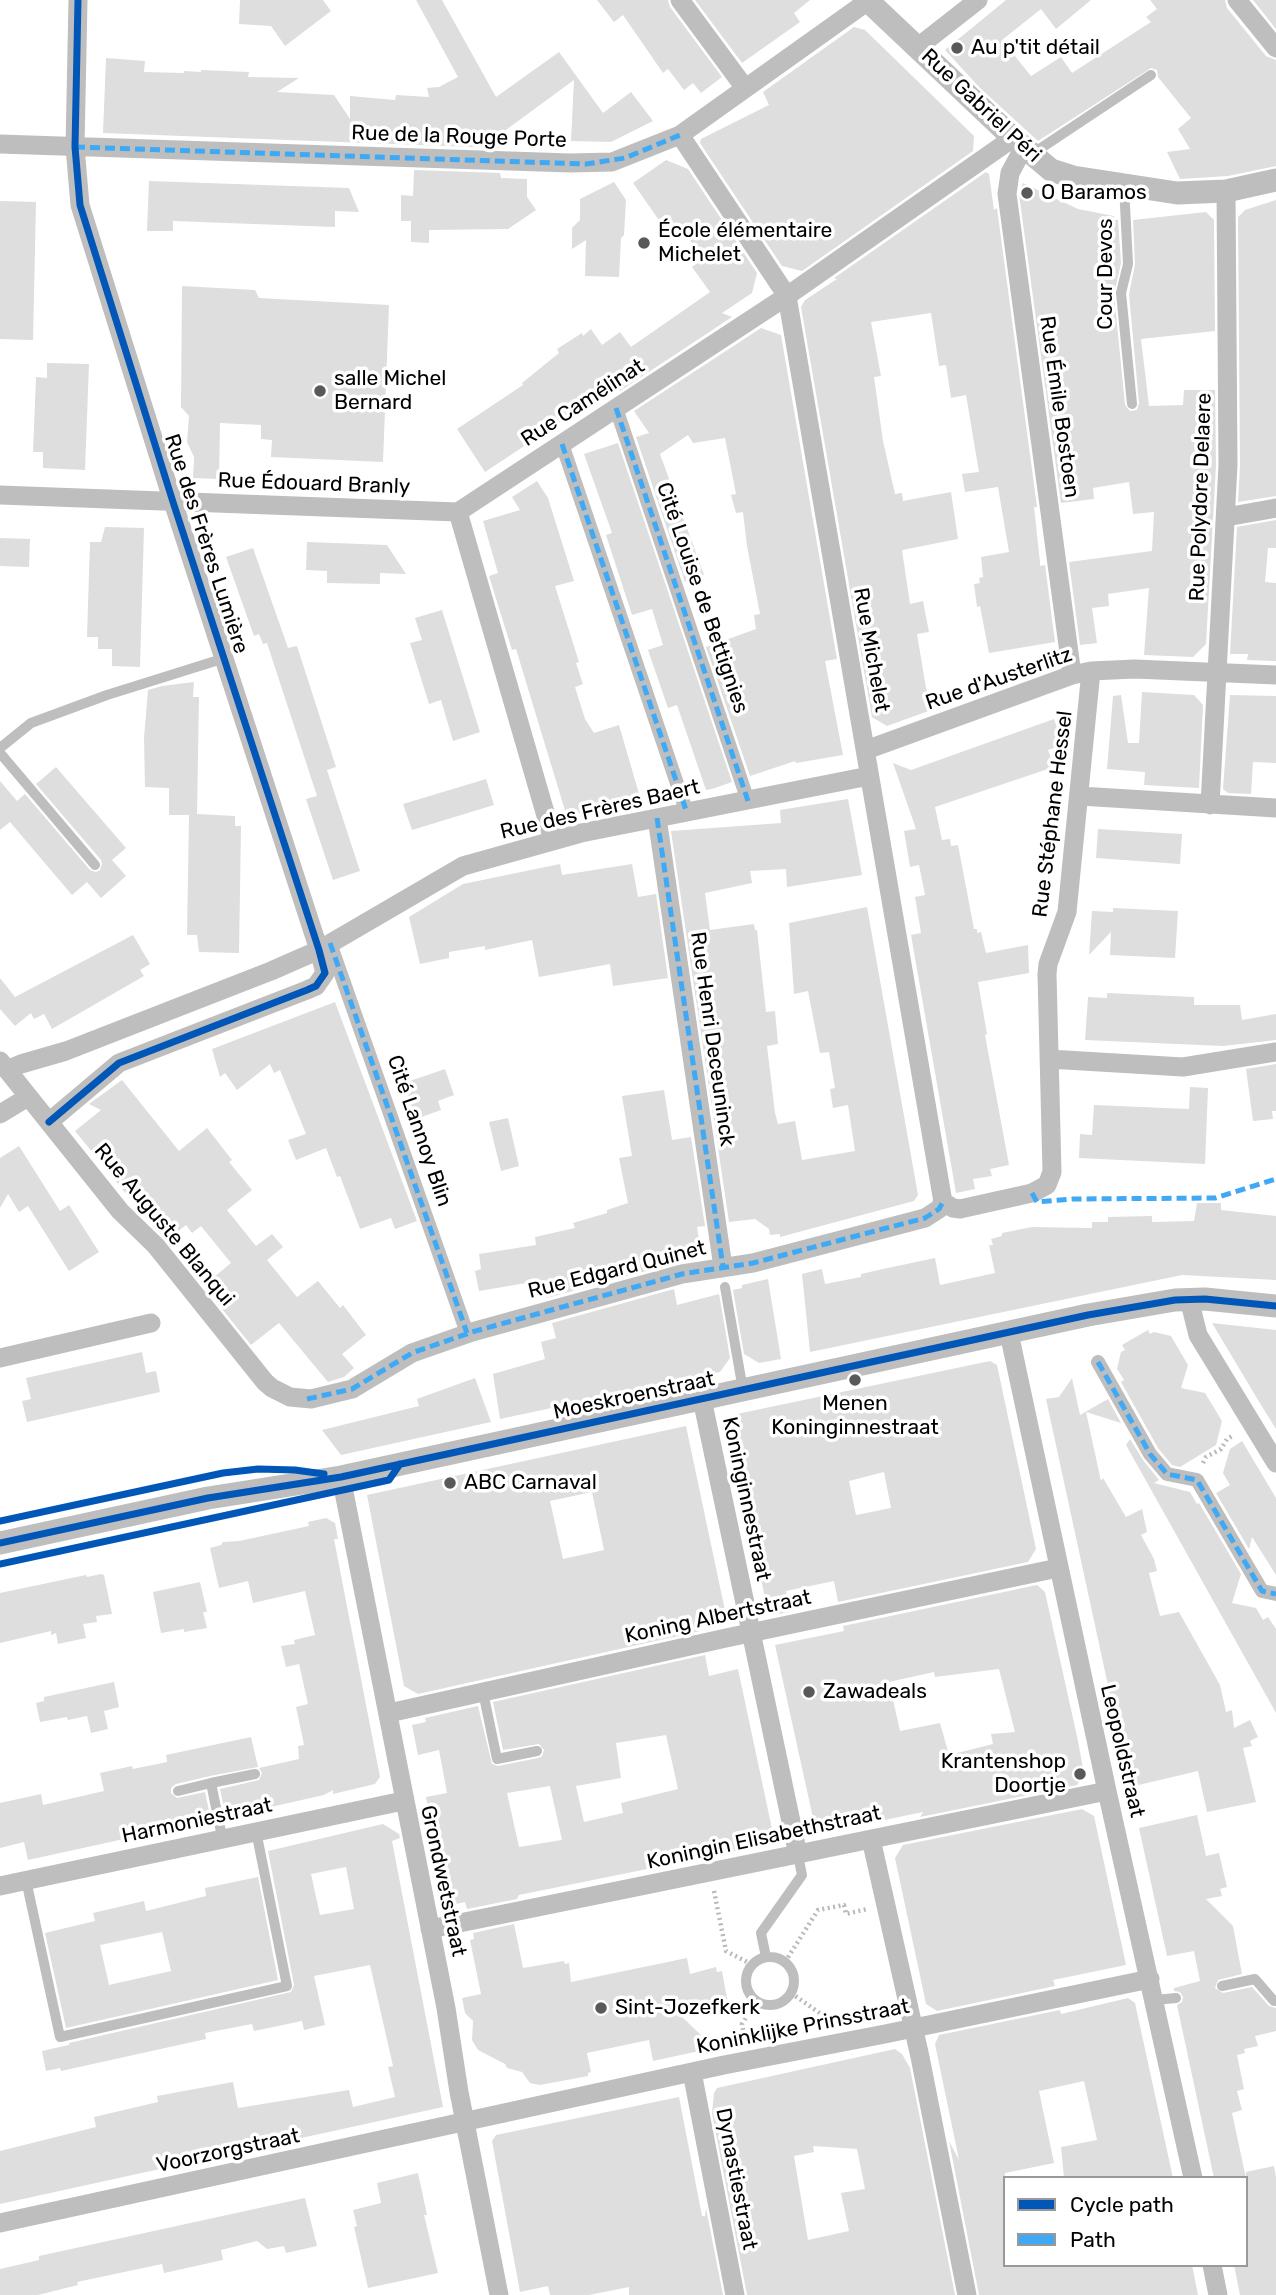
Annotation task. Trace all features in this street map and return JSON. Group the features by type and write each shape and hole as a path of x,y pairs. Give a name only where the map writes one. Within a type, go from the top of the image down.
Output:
{"street":[{"name":"Rue des Frères Lumière","path":"79,0 75,147 77,187 86,228 173,502 325,946"},
{"path":"680,0 744,88"},
{"name":"Rue de la Rouge Porte","path":"0,144 586,164 625,158 680,135 867,0"},
{"name":"Rue Gabriel Péri","path":"867,0 1051,170 1177,193 1226,191 1276,180"},
{"path":"918,47 978,0"},
{"path":"1237,0 1276,48"},
{"name":"Rue Michelet","path":"680,135 787,296 943,1202"},
{"name":"Rue Camélinat","path":"458,512 787,296 1023,146"},
{"name":"Rue Émile Bostoen","path":"1023,146 1010,173 1007,194 1082,673"},
{"name":"Rue Polydore Delaere","path":"1210,804 1229,439 1226,191"},
{"name":"Cité Louise de Bettignies","path":"616,408 748,801"},
{"path":"562,444 687,813"},
{"name":"Rue Édouard Branly","path":"0,495 458,512"},
{"path":"1226,517 1276,508"},
{"path":"458,512 553,840"},
{"name":"Rue d'Austerlitz","path":"866,750 1082,673 1135,670 1276,675"},
{"name":"Rue Stéphane Hessel","path":"943,1202 953,1208 970,1208 1032,1193 1047,1185 1052,1172 1046,984 1048,964 1067,912 1080,796 1082,673"},
{"name":"Rue des Frères Baert","path":"4,1066 66,1051 251,980 325,946 463,866 553,840 869,776"},
{"path":"1080,796 1276,808"},
{"name":"Rue Henri Deceuninck","path":"657,818 724,1277"},
{"path":"49,1122 119,1063 316,986 325,972 325,946"},
{"name":"Cité Lannoy Blin","path":"325,946 467,1333"},
{"path":"1049,1059 1183,1067 1276,1052"},
{"name":"Rue Auguste Blanqui","path":"4,1066 120,1211 156,1246 265,1382 280,1393 307,1399"},
{"path":"0,1114 28,1097"},
{"name":"Rue Edgard Quinet","path":"307,1399 352,1389 412,1353 467,1333 682,1274 724,1277 753,1263 925,1218 939,1209 943,1202"},
{"path":"1189,1299 1199,1335 1276,1463"},
{"name":"Moeskroenstraat","path":"0,1543 243,1491 341,1477 1148,1304 1189,1299 1276,1306"},
{"path":"0,1357 151,1323"},
{"name":"Leopoldstraat","path":"1009,1332 1058,1568 1193,2176"},
{"path":"1098,1362 1150,1454 1167,1474 1196,1480 1262,1591 1276,1594"},
{"name":"Koninginnestraat","path":"702,1399 798,1856"},
{"name":"Grondwetstraat","path":"341,1477 389,1713 403,1801 499,2295"},
{"name":"Koning Albertstraat","path":"389,1713 1058,1568"},
{"name":"Koningin Elisabethstraat","path":"430,1929 1107,1791"},
{"name":"Harmoniestraat","path":"0,1886 403,1801"},
{"path":"871,1839 967,2295"},
{"name":"Koninklijke Prinsstraat","path":"466,2123 748,2060 913,2029 1150,1979"},
{"name":"Dynastiestraat","path":"692,2073 735,2295"},
{"name":"Voorzorgstraat","path":"0,2223 466,2123"},
{"path":"1212,2267 1219,2295"}],"lane":[{"path":"1023,146 1152,75"},
{"name":"Cour Devos","path":"1124,185 1128,264 1121,293 1132,404"},
{"path":"95,865 0,750 31,723 107,695 226,658"},
{"path":"724,1277 743,1391"},
{"path":"483,1692 497,1759 537,1751"},
{"path":"178,1791 255,1774"},
{"path":"211,1783 222,1838"},
{"path":"26,1881 60,2037 287,1986 256,1831"},
{"path":"766,1957 761,1933 802,1875 798,1856"},
{"path":"766,1957 785,1962 794,1978 791,1993 786,1999 772,2005 756,2001 746,1980 752,1965 766,1957"},
{"path":"1222,1986 1255,1979 1276,2001"},
{"path":"1155,2000 1176,1998"}],"path":[{"path":"1196,1480 1206,1457 1221,1449 1227,1439 1251,1423"},
{"path":"710,1872 726,1951 752,1965"},
{"path":"785,1962 818,1910 844,1905 846,1914 885,1906"},
{"path":"791,1993 858,2040"},
{"path":"748,2060 742,2024 756,2001"}],"building":[{"path":"240,0 323,0 331,11 285,46 271,26 239,24"},
{"path":"416,0 442,0 496,97 559,52 603,113 631,92 653,121 611,142 571,141 574,80 499,135 499,148 103,133 106,58 145,61 144,72 184,73 201,70 249,72 248,77 299,78 277,92 334,95 350,119 350,96 395,100 396,95 429,97 427,88 439,87 458,77"},
{"path":"597,0 668,0 670,7 722,77 701,93 693,83 684,90 668,69 663,73 623,15 614,22"},
{"path":"695,0 810,0 794,13 800,22 742,63"},
{"path":"1006,0 1091,0 1056,29 1041,9 1002,40 1031,76 1061,57 1072,73 1151,22 1146,17 1157,9 1150,0 1225,0 1227,8 1266,56 1276,60 1276,166 1228,176 1180,179 1167,152 1190,149 1178,129 1191,118 1158,77 1157,70 1151,68 1038,141 980,88 945,50"},
{"path":"1253,0 1276,0 1276,29"},
{"path":"854,27 865,30 974,136 973,151 802,271 782,266 700,143 701,139 769,105 763,92"},
{"path":"666,160 688,169 757,273 752,293 722,313 732,317 620,391 615,386 485,472 457,429 523,385 522,383 559,353 557,349 591,329 602,345 620,332 631,347 710,292 692,267 703,259 682,229 663,226 633,183"},
{"path":"414,170 500,173 501,178 527,179 527,197 536,210 508,229 429,230 429,243 411,242 411,221 401,221 401,195 413,196"},
{"path":"986,172 989,174 994,210 997,208 1037,507 1034,507 1040,566 1045,565 1055,642 989,653 974,584 980,583 979,578 983,577 981,557 1009,552 998,487 965,492 962,474 979,472 966,395 951,398 946,365 939,366 931,313 871,322 881,376 874,377 883,441 895,494 902,493 903,501 951,492 958,539 902,550 910,604 923,601 929,632 917,634 926,688 934,709 887,726 872,717 801,307 805,300 837,279 834,278"},
{"path":"149,181 349,188 359,212 335,211 335,227 173,221 173,231 147,231"},
{"path":"614,182 626,200 619,277 585,276 586,240 572,249 572,228 580,220 580,199"},
{"path":"1023,183 1078,209 1114,216 1114,220 1118,220 1121,263 1114,294 1125,405 1130,411 1137,410 1139,403 1129,294 1135,264 1133,220 1206,212 1214,220 1215,331 1141,339 1149,406 1183,405 1184,390 1215,390 1216,465 1206,644 1193,657 1144,655 1149,588 1108,594 1109,606 1092,608 1097,643 1080,645 1069,562 1152,551 1154,512 1133,514 1129,482 1093,488 1094,499 1061,503 1019,194"},
{"path":"1276,200 1276,496 1238,502 1238,217 1245,210"},
{"path":"0,201 36,202 33,340 0,339"},
{"path":"182,286 255,290 259,298 389,305 383,462 271,457 272,440 261,439 261,425 220,423 219,479 193,478 194,457 187,442 189,416 181,407"},
{"path":"761,328 781,335 837,659 825,661 843,755 796,763 795,761 750,776 706,647 756,629 754,615 760,614 743,512 736,513 731,495 736,494 725,438 693,443 688,435 660,454 704,575 685,582 636,437 649,433 634,411"},
{"path":"47,363 89,364 85,470 43,468 43,452 33,452 36,377 47,378"},
{"path":"618,443 732,782 712,789 706,790 677,705 668,708 648,650 663,645 652,609 632,615 606,535 612,533 584,454"},
{"path":"537,481 548,498 574,581 555,586 579,662 576,663 583,684 575,687 585,719 594,733 619,725 642,804 620,805 567,817 516,649 512,650 489,576 498,573 483,521 520,510 512,497"},
{"path":"1276,520 1276,548 1268,548 1265,582 1276,583 1276,661 1247,660 1248,654 1230,654 1237,527"},
{"path":"105,527 144,528 140,667 112,666 112,649 98,649 98,637 87,637 90,542 101,542"},
{"path":"0,538 30,539 29,567 0,566"},
{"path":"307,542 387,545 406,574 380,573 380,584 327,583 327,571 306,570"},
{"path":"253,548 288,648 297,646 336,767 327,770 360,871 333,880 306,799 317,796 267,643 263,644 259,634 254,636 226,557"},
{"path":"442,610 480,732 453,741 441,700 429,704 410,643 422,640 415,618"},
{"path":"194,682 193,697 199,697 197,814 235,816 235,826 241,826 239,953 199,952 197,935 187,935 189,815 169,815 169,788 145,787 144,738 148,690"},
{"path":"1142,692 1194,695 1203,705 1199,788 1144,785 1145,772 1107,769 1113,696 1121,695 1128,743 1139,743"},
{"path":"1230,695 1276,696 1276,763 1253,762 1251,794 1228,793 1223,789"},
{"path":"1054,719 1063,745 1048,750 1054,767 935,807 942,840 950,839 951,846 958,845 974,929 977,929 977,933 981,932 986,953 1028,945 1029,973 978,982 1009,1165 990,1169 992,1176 973,1179 975,1189 956,1193 911,935 921,933 915,897 925,895 919,865 910,867 904,831 916,829 893,763 911,770"},
{"path":"56,767 126,848 112,860 126,876 101,898 87,882 72,895 10,822 0,830 0,781 17,801 25,794 90,870 100,870 101,860 36,784"},
{"path":"486,779 494,805 412,830 403,804"},
{"path":"848,799 862,875 787,887 786,869 750,871 752,883 705,893 710,930 754,924 757,930 766,1012 775,1011 778,1044 767,1046 775,1113 778,1124 795,1121 802,1160 855,1151 848,1105 833,1108 830,1089 835,1088 829,1052 820,1053 808,991 794,994 789,923 867,907 918,1195 914,1201 780,1237 780,1234 770,1235 769,1229 755,1219 729,1222 671,831 781,823 780,810"},
{"path":"1098,829 1182,834 1180,864 1096,858"},
{"path":"560,864 562,875 632,864 638,897 656,894 668,978 613,986 610,964 539,977 532,940 485,950 485,946 449,952 449,958 420,964 409,917 463,884"},
{"path":"1113,908 1178,911 1175,958 1110,955 1111,932 1089,955 1092,911 1113,912"},
{"path":"133,935 150,964 140,970 144,976 52,1029 44,1014 34,1019 31,1013 15,1026 0,1009 0,978 15,997"},
{"path":"1107,993 1194,997 1194,1005 1240,1005 1242,1020 1276,1014 1276,1040 1223,1046 1085,1040 1088,997 1107,998"},
{"path":"335,1002 417,1221 395,1229 391,1218 360,1229 326,1148 296,1160 288,1140 306,1134 280,1070 274,1073 270,1064 237,1090 225,1073 220,1077 212,1049"},
{"path":"1276,1064 1276,1111 1272,1111 1273,1119 1253,1121 1246,1069"},
{"path":"445,1069 454,1095 438,1101 441,1110 416,1119 404,1083"},
{"path":"122,1080 179,1151 207,1128 232,1160 229,1162 252,1190 227,1210 256,1246 272,1234 283,1247 267,1260 297,1297 318,1281 340,1308 343,1305 366,1335 342,1354 354,1368 344,1377 328,1382 279,1323 251,1345 214,1299 219,1296 208,1282 231,1263 201,1226 192,1233 186,1225 167,1240 75,1131 101,1110 89,1104"},
{"path":"1190,1087 1208,1088 1205,1164 1079,1158 1080,1134 1092,1135 1094,1105 1189,1109"},
{"path":"664,1090 672,1140 691,1137 705,1226 697,1227 701,1251 697,1259 547,1298 544,1280 479,1291 475,1271 481,1269 479,1254 536,1245 535,1237 575,1228 573,1223 607,1213 607,1210 628,1203 619,1158 632,1156 622,1096"},
{"path":"508,1118 519,1166 501,1171 489,1122"},
{"path":"19,1146 60,1211 69,1205 99,1252 69,1271 28,1206 19,1212 8,1194 0,1208 0,1158"},
{"path":"1197,1203 1221,1203 1221,1210 1276,1216 1276,1280 1182,1275 810,1352 802,1274 822,1269 825,1284 935,1258 940,1285 995,1273 989,1245 993,1245 991,1239 1002,1236 1002,1233 1032,1227 1092,1228 1092,1222 1108,1222 1108,1217 1152,1216 1152,1222 1194,1221"},
{"path":"768,1279 781,1359 759,1363 744,1354 733,1290"},
{"path":"674,1289 677,1305 719,1294 730,1358 720,1372 500,1419 493,1374 545,1359 541,1342 556,1338 552,1323"},
{"path":"1212,1323 1276,1330 1276,1429 1258,1400"},
{"path":"1148,1330 1150,1334 1154,1332 1171,1336 1188,1365 1181,1388 1205,1393 1222,1421 1216,1445 1180,1467 1172,1465 1158,1448 1121,1382 1124,1380 1117,1369 1121,1352 1125,1350 1122,1345"},
{"path":"142,1352 146,1373 156,1371 160,1392 27,1422 22,1401 31,1399 26,1378"},
{"path":"990,1361 997,1365 1036,1549 1028,1562 838,1602 834,1581 786,1591 790,1612 778,1614 767,1607 728,1422 732,1415","holes":["884,1472 891,1508 856,1515 849,1481"]},
{"path":"475,1378 491,1422 341,1455 322,1430 419,1406 417,1399"},
{"path":"1072,1378 1080,1415 1108,1399 1121,1423 1086,1412 1101,1481 1103,1478 1126,1517 1142,1509 1147,1532 1141,1535 1154,1559 1157,1571 1149,1573 1160,1616 1179,1612 1220,1685 1226,1712 1232,1710 1234,1728 1250,1720 1258,1737 1250,1741 1252,1746 1243,1748 1256,1802 1207,1812 1198,1771 1130,1787 1046,1399 1059,1397"},
{"path":"686,1426 727,1620 699,1626 700,1631 418,1694 404,1686 367,1495","holes":["592,1492 604,1550 563,1559 550,1501"]},
{"path":"1130,1439 1159,1480 1154,1483 1190,1492 1197,1504 1199,1503 1241,1574 1232,1603 1256,1608 1263,1620 1268,1617 1276,1629 1276,1713 1126,1445"},
{"path":"1242,1441 1276,1498 1276,1575 1252,1537 1249,1549 1216,1493 1230,1485 1223,1473 1230,1449"},
{"path":"326,1518 335,1523 338,1539 334,1539 380,1777 375,1784 333,1794 333,1790 324,1795 226,1817 220,1789 259,1780 262,1773 259,1768 299,1759 298,1746 304,1745 296,1707 308,1704 299,1664 286,1667 281,1646 295,1644 294,1640 315,1635 305,1591 253,1603 248,1581 219,1588 210,1548 223,1542 309,1526 308,1522"},
{"path":"104,1575 112,1614 96,1616 97,1622 83,1624 86,1638 58,1644 56,1633 51,1635 51,1631 0,1643 0,1593"},
{"path":"200,1582 207,1612 203,1612 207,1628 161,1633 153,1592"},
{"path":"1037,1585 1045,1592 1078,1741 1084,1774 1077,1785 920,1817 923,1812 822,1833 815,1827 775,1645 844,1631 843,1626","holes":["999,1669 1015,1732 991,1734 993,1744 949,1755 940,1723 900,1731 889,1682 934,1672 935,1677"]},
{"path":"705,1655 709,1676 738,1669 775,1843 519,1895 517,1899 467,1909 465,1902 447,1906 426,1797 447,1793 439,1750 418,1755 412,1725 426,1722 425,1718 478,1706 492,1764 498,1766 542,1756 544,1750 539,1744 503,1750 493,1702","holes":["666,1735 678,1789 621,1803 623,1813 584,1822 576,1786 621,1778 616,1743","550,1786 562,1840 519,1847 507,1793"]},
{"path":"114,1682 119,1707 104,1711 108,1729 91,1733 87,1716 40,1722 36,1703 44,1701 44,1697"},
{"path":"251,1737 258,1767 176,1784 171,1788 171,1793 177,1798 205,1792 211,1820 28,1860 24,1842 0,1848 0,1803 41,1794 43,1805 104,1791 100,1773 167,1762 166,1755"},
{"path":"1082,1809 1094,1816 1126,1965 1053,1980 1055,1986 937,2011 926,2004 895,1858 903,1845"},
{"path":"1197,1815 1206,1856 1219,1853 1227,1887 1220,1889 1222,1896 1206,1899 1233,1926 1242,1974 1218,1980 1215,1988 1223,1993 1252,1987 1269,2006 1276,2008 1276,2031 1255,2036 1258,2046 1244,2049 1245,2053 1237,2055 1244,2089 1237,2091 1242,2110 1232,2113 1246,2176 1214,2176 1177,2005 1182,2002 1183,1997 1180,1992 1174,1991 1174,1988 1200,1981 1194,1951 1167,1956 1139,1828"},
{"path":"383,1824 399,1834 400,1838 392,1841 443,2107 0,2204 0,2151 96,2127 94,2117 158,2102 157,2096 233,2082 238,2108 349,2090 353,2107 395,2097 388,2067 393,2066 370,1965 314,1976 325,2025 304,2030 302,2021 254,2031 252,2024 205,2033 206,2039 61,2071 60,2068 46,2071 42,2051 291,1992 294,1985 268,1851","holes":["346,1867 354,1909 320,1915 311,1874"]},
{"path":"258,1877 278,1980 66,2028 45,1933 95,1921 93,1913 144,1901 146,1911 206,1896 205,1888","holes":["162,1932 171,1971 109,1985 100,1945"]},
{"name":"Sint-Jozefkerk","path":"514,1924 523,1968 564,1961 565,1964 569,1963 571,1982 687,1958 690,1974 716,1967 717,1972 722,1971 728,2004 724,2004 725,2009 681,2016 703,2037 699,2051 653,2061 649,2040 587,2053 591,2072 588,2076 540,2085 530,2083 522,2072 507,2068 505,2064 478,2050 472,2040 473,2021 465,2013 462,1998 481,1994 470,1940 474,1939 473,1933"},
{"path":"1128,1998 1135,2003 1173,2176 1064,2176 1061,2147 1097,2140 1084,2081 1039,2091 1054,2163 1005,2173 1003,2176 1003,2267 1192,2267 1198,2295 979,2295 949,2141 959,2160 935,2044 939,2035 1060,2010 1061,2014"},
{"path":"895,2049 902,2054 910,2068 955,2295 747,2295 712,2113 717,2088","holes":["813,2146 857,2149 865,2189 841,2193 849,2231 808,2240 794,2156 814,2152"]},
{"path":"679,2097 702,2216 705,2216 706,2208 723,2295 629,2295 629,2287 589,2295 550,2295 548,2286 520,2292 492,2141 496,2135"},
{"path":"1274,2166 1276,2295 1240,2295 1234,2267 1248,2267 1246,2172"},
{"path":"418,2173 427,2215 424,2215 438,2273 368,2288 354,2227 357,2226 353,2210 381,2203 377,2183"},
{"path":"305,2198 317,2246 286,2253 284,2246 267,2249 257,2241 221,2250 223,2260 164,2273 162,2264 77,2282 78,2285 38,2295 0,2295 0,2269 39,2260 39,2256"}],"marked path":[{"path":"75,147 586,164 625,158 680,135"},
{"path":"616,408 748,801"},
{"path":"562,444 687,813"},
{"path":"657,818 723,1267"},
{"path":"330,943 467,1333"},
{"path":"1032,1193 1037,1202 1073,1199 1215,1198 1276,1179"},
{"path":"307,1399 352,1389 412,1353 472,1332 682,1274 753,1263 925,1218 939,1209 943,1202"},
{"path":"1098,1362 1150,1454 1167,1474 1197,1480 1262,1591 1276,1594"}],"cycle path":[{"path":"49,1122 119,1063 307,990 316,986 325,973 80,205 75,147 78,0"},
{"path":"0,1543 208,1498 341,1477 1088,1315 1175,1300 1205,1299 1276,1306"},
{"path":"0,1564 389,1480 400,1464"},
{"path":"0,1521 223,1473 258,1469 324,1474"}],"place":[{"name":"Au p'tit détail","path":"957,48"},
{"name":"O Baramos","path":"1027,193"},
{"name":"École élémentaire Michelet","path":"644,243"},
{"name":"salle Michel Bernard","path":"320,391"},
{"name":"Menen Koninginnestraat","path":"855,1380"},
{"name":"ABC Carnaval","path":"450,1483"},
{"name":"Zawadeals","path":"809,1692"},
{"name":"Krantenshop Doortje","path":"1080,1774"},
{"name":"Sint-Jozefkerk","path":"601,2008"}]}
